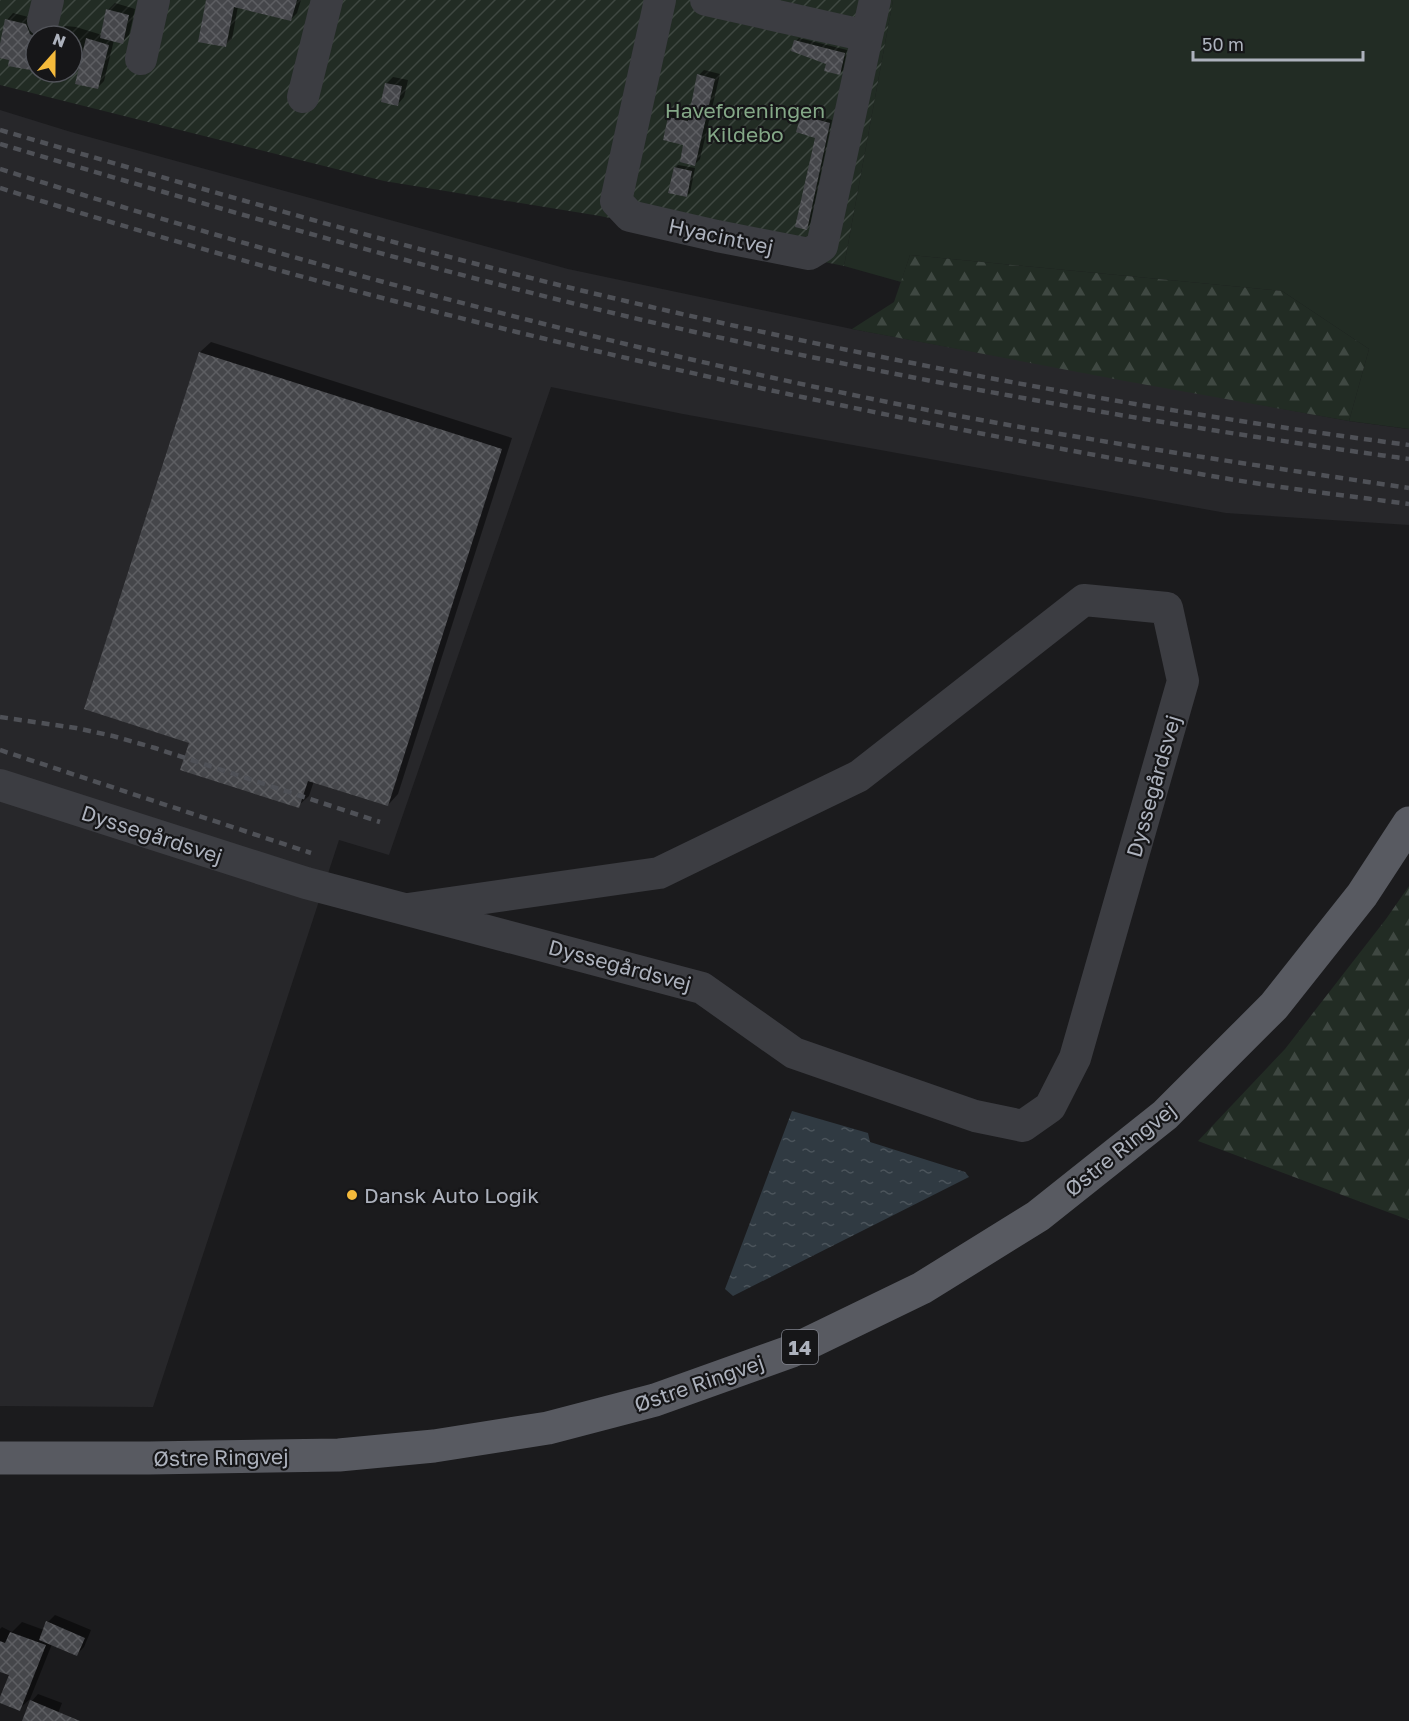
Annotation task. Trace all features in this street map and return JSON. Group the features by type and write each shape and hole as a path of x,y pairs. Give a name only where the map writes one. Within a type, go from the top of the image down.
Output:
{"main road":[{"name":"Østre Ringvej","path":"0,1458 339,1455 434,1446 548,1428 656,1400 792,1351 922,1288 1038,1216 1165,1115 1274,1006 1362,895 1409,824"}],"lane":[{"path":"141,59 154,0"},
{"path":"303,97 327,0"},
{"name":"Hyacintvej","path":"660,0 616,201 630,216 809,254 822,246 875,0"},
{"path":"706,0 867,36"},
{"name":"Dyssegårdsvej","path":"0,785 306,883 702,987 794,1053 975,1116 1023,1126 1050,1107 1075,1058 1183,681 1167,608 1084,600 860,776 659,873 408,909"}],"shaded area":[{"path":"0,110 71,132 568,269 852,329 1349,421 1409,429 1409,525 1226,513 683,414 551,387 389,855 339,840 153,1407 0,1406"}],"green space":[{"name":"Haveforeningen Kildebo","path":"0,0 893,0 844,266 600,216 384,181 0,85"},
{"path":"893,0 1409,0 1409,429 1349,421 1369,349 1282,291 910,255 901,282 844,266"},
{"path":"910,255 1282,291 1369,349 1349,421 852,329 894,302"},
{"path":"1409,886 1409,1220 1198,1141 1285,1049"}],"water":[{"path":"792,1111 868,1133 870,1142 965,1172 969,1177 733,1296 725,1289"}],"building":[{"path":"206,0 297,0 291,21 234,7 226,47 198,42"},
{"path":"106,9 129,15 123,44 100,38"},
{"path":"5,19 26,24 24,24 24,69 8,66 9,60 0,58"},
{"path":"86,38 109,45 98,89 75,84 84,84"},
{"path":"794,40 845,53 840,75 824,71 826,64 791,51"},
{"path":"697,74 715,79 695,166 680,162 683,145 663,140 668,117 688,121"},
{"path":"385,83 402,86 398,106 381,102"},
{"path":"801,115 830,123 807,230 795,227 815,138 796,132"},
{"path":"674,167 692,171 687,197 668,193"},
{"path":"199,352 502,449 388,806 308,781 299,808 180,770 189,743 84,709"},
{"path":"46,1621 85,1638 77,1656 39,1640"},
{"path":"10,1632 46,1645 20,1711 0,1703 0,1697 9,1675 0,1672 0,1641 5,1643"},
{"path":"30,1700 80,1721 22,1721"}],"railway":[{"path":"0,130 354,231 671,312 881,357 1091,396 1409,445"},
{"path":"0,144 264,221 441,269 708,335 1057,404 1409,459"},
{"path":"0,169 350,273 586,334 824,389 1001,424 1409,488"},
{"path":"0,188 303,277 456,317 764,389 918,421 1229,479 1409,504"},
{"path":"0,717 113,736 380,822"},
{"path":"0,750 311,853"}],"place":[{"name":"Dansk Auto Logik","path":"352,1195"}]}
